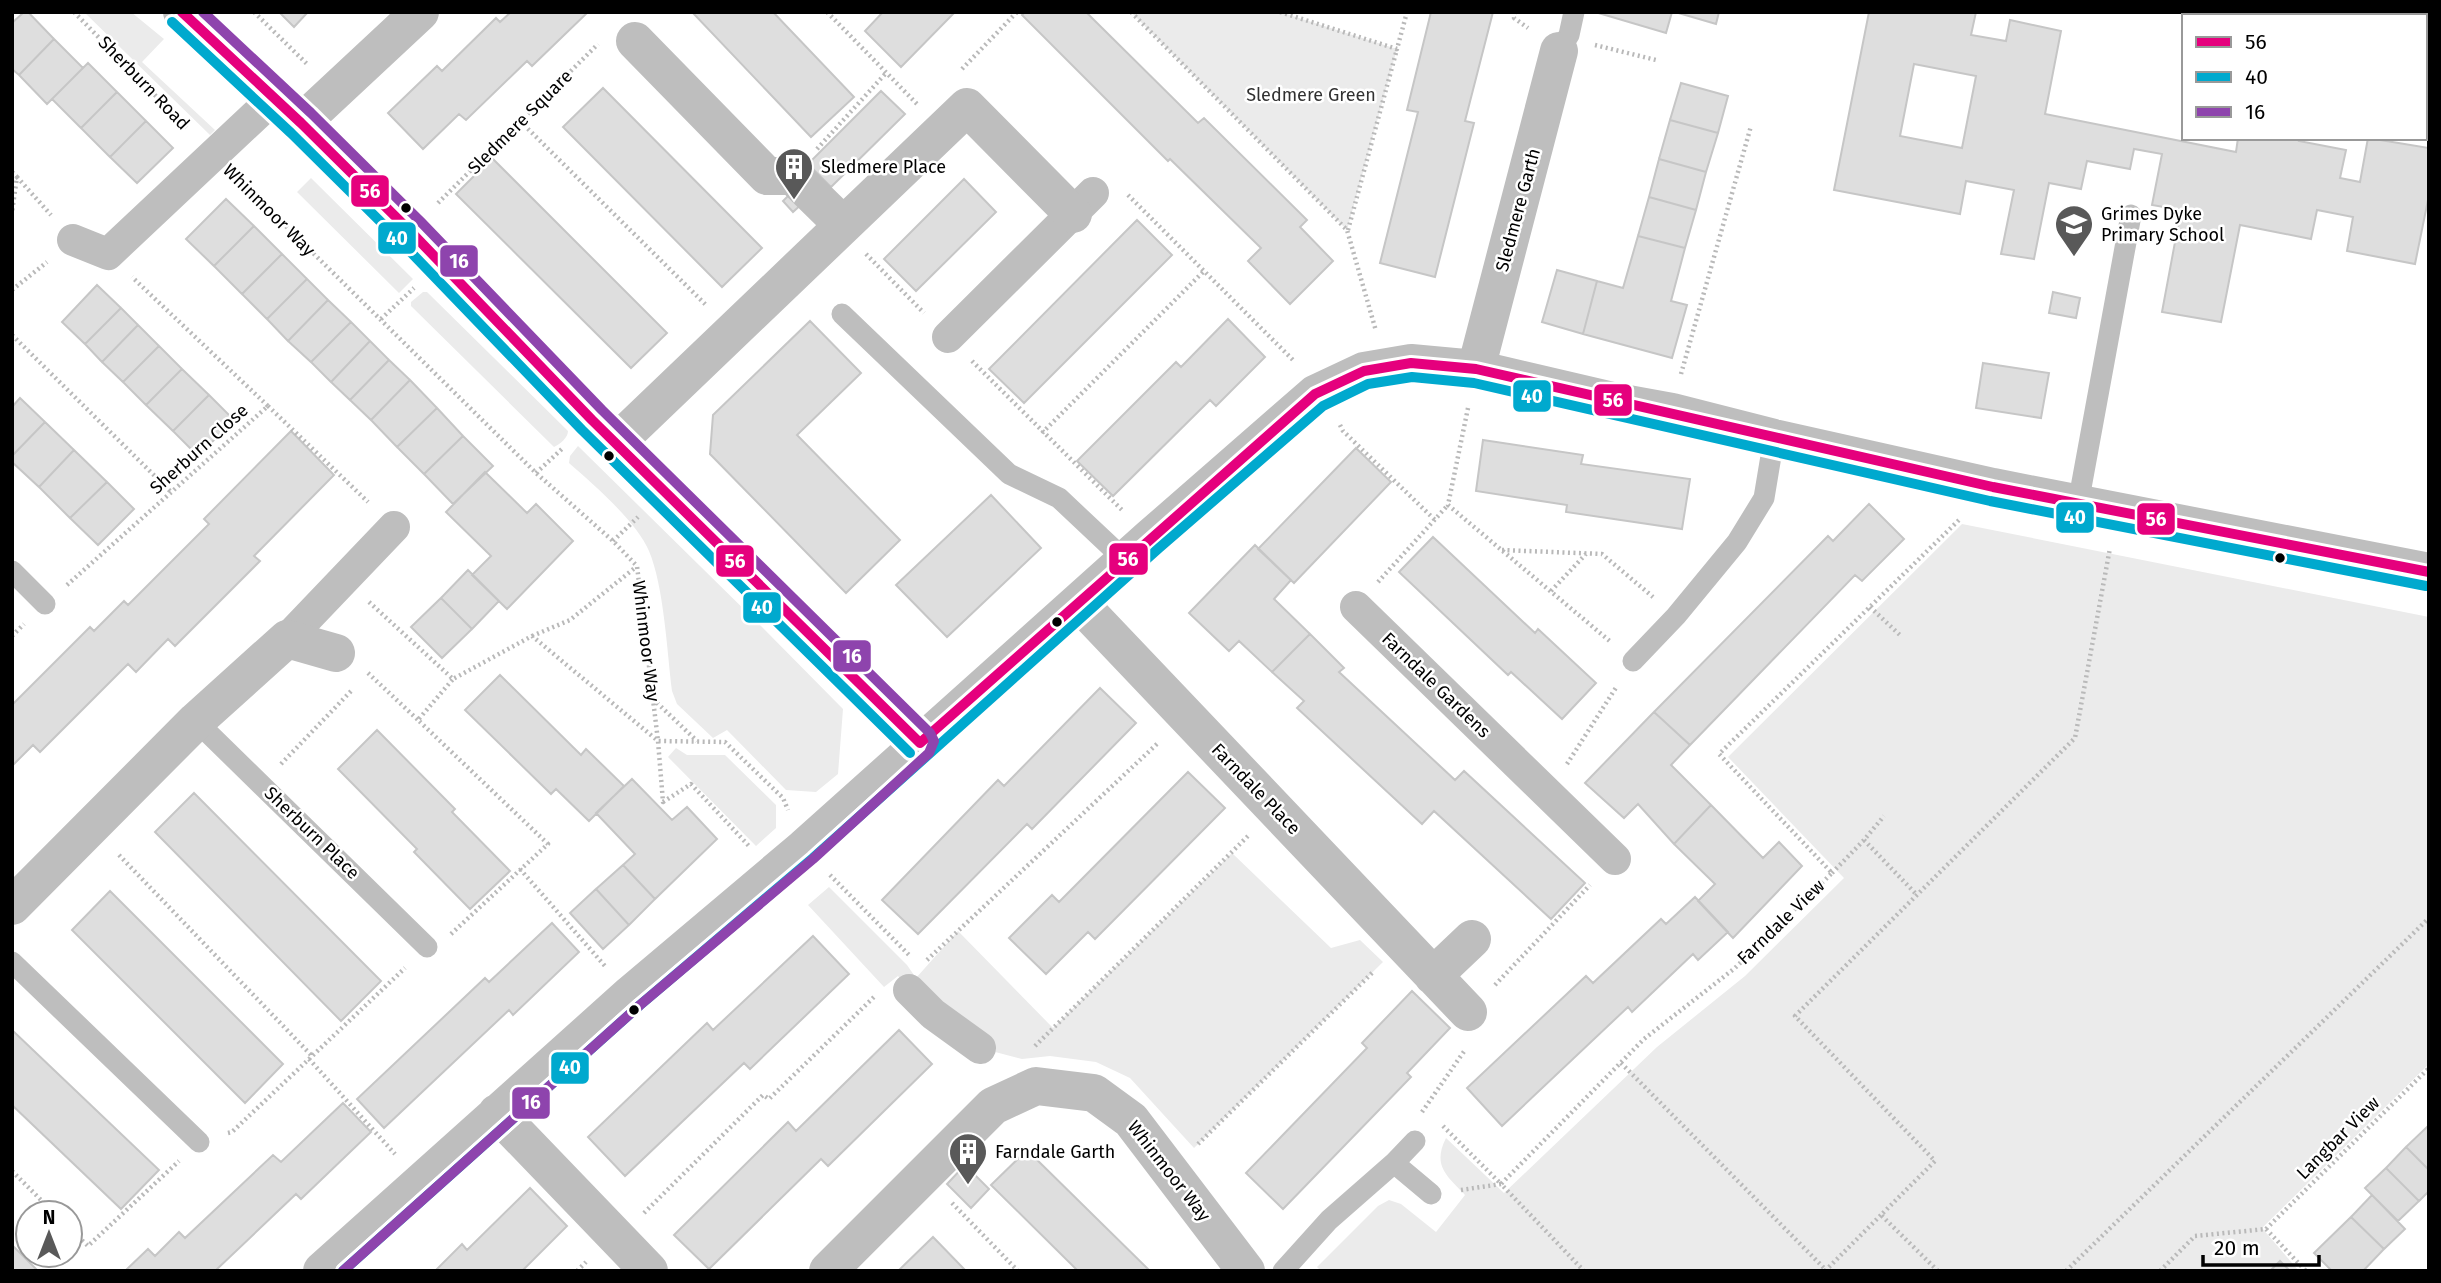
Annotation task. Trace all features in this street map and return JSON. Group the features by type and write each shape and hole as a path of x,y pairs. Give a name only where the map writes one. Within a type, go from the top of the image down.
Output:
{"street":[{"path":"182,12 301,123 920,743"},
{"path":"301,123 420,12"},
{"path":"617,42 767,176 793,176 842,227"},
{"name":"Sledmere Garth","path":"1476,369 1559,51"},
{"path":"74,240 108,254 274,98"},
{"path":"617,442 967,107 1083,203 948,337"},
{"path":"322,1271 419,1181 631,994 804,848 1315,394 1364,371 1411,363 1476,369 1993,487 2429,572"},
{"path":"12,906 196,720 287,639 394,527"},
{"name":"Farndale Place","path":"1079,603 1468,1012"},
{"name":"Farndale Gardens","path":"1356,607 1615,859"},
{"path":"287,639 336,653"},
{"path":"1433,976 1472,939"},
{"path":"906,975 933,1014 981,1048"},
{"path":"828,1271 1033,1069"},
{"name":"Whinmoor Way","path":"1033,1069 1094,1093 1131,1120 1246,1271"},
{"path":"497,1113 649,1271"}],"lane":[{"path":"1559,51 1569,35 1574,12"},
{"path":"2078,504 2131,215"},
{"path":"842,314 1009,474 1059,498 1138,550"},
{"path":"1633,661 1676,615 1737,542 1764,498 1774,438"},
{"path":"12,570 45,604"},
{"name":"Sherburn Place","path":"196,720 428,947"},
{"path":"12,962 199,1142"},
{"path":"1283,1271 1329,1220 1394,1163 1415,1140"},
{"path":"1394,1163 1431,1194"}],"path":[{"name":"Sherburn Road","path":"74,12 214,155"},
{"path":"254,12 335,92"},
{"path":"960,71 1017,12"},
{"path":"1131,12 1348,230 1386,368"},
{"path":"1279,12 1397,49"},
{"path":"1348,230 1407,12"},
{"path":"830,13 922,109 940,132"},
{"name":"Sledmere Square","path":"410,231 520,121 617,42"},
{"path":"1559,51 1594,45 1656,60"},
{"path":"793,176 886,73"},
{"path":"520,121 733,331"},
{"path":"1672,412 1751,126"},
{"name":"Whinmoor Way","path":"214,155 527,463 637,566 663,802 691,784 774,872"},
{"path":"12,212 14,175"},
{"path":"12,290 74,240 14,175"},
{"path":"1083,203 1126,193 1323,390 1343,431 1435,520"},
{"path":"842,227 1042,433 1138,550"},
{"name":"Sherburn Close","path":"45,604 268,406 108,254"},
{"path":"1042,433 1204,271"},
{"path":"12,335 171,492"},
{"path":"1356,607 1448,505 1476,369"},
{"path":"268,406 394,527"},
{"name":"Farndale View","path":"1501,1184 1644,1039 1735,968 1832,873 1719,754 1993,487"},
{"path":"1448,505 1633,661 1548,795"},
{"path":"1621,1063 1825,1270 1935,1160 1795,1016 2075,738 2116,513"},
{"path":"1502,550 1602,554 1676,615"},
{"path":"1551,591 1586,554"},
{"path":"418,720 453,679 531,636 570,620 637,566"},
{"path":"344,579 453,679"},
{"path":"1870,607 1901,636"},
{"path":"531,636 658,741 725,742 783,799 804,848 906,975"},
{"path":"84,1242 88,1246 199,1142 232,1132 428,947 450,935 548,844 368,673 336,653"},
{"path":"262,784 368,673"},
{"path":"653,699 697,741"},
{"path":"577,1271 639,1217 763,1095 769,1099 1187,716"},
{"path":"1033,1069 1275,809"},
{"path":"1832,873 1884,816"},
{"path":"91,826 311,1057 419,1181"},
{"path":"1864,840 1917,895"},
{"path":"1415,1140 1425,1108 1477,1032 1468,1012 1615,859"},
{"path":"520,869 631,994"},
{"path":"2066,1271 2429,918"},
{"path":"1170,1171 1402,943"},
{"name":"Langbar View","path":"2266,1229 2429,1068"},
{"path":"1425,1108 1584,1271"},
{"path":"12,1171 40,1199"},
{"path":"924,1175 1018,1271"},
{"path":"1431,1194 1501,1184"},
{"path":"1881,1215 1938,1271"},
{"path":"2161,1271 2195,1236 2266,1229 2306,1271"}],"green space":[{"path":"84,12 131,12 164,39 142,62 215,130 210,135"},
{"name":"Sledmere Green","path":"1131,12 1280,12 1397,49 1347,230"},
{"path":"311,178 413,279 399,293 297,192"},
{"path":"423,292 427,292 568,431 563,440 554,447 411,306 411,302"},
{"path":"578,446 843,709 838,774 816,792 786,790 727,730 713,738 677,704 672,691 662,601 649,551 625,516 569,463 570,456"},
{"path":"1962,524 2429,617 2429,1064 2262,1228 2299,1271 1321,1271 1317,1267 1378,1206 1389,1200 1401,1204 1436,1232 1465,1195 1447,1176 1441,1163 1446,1138 1504,1193 1657,1047 1745,976 1844,878 1728,757"},
{"path":"676,748 687,755 725,755 776,805 776,828 756,846 668,757"},
{"path":"1232,853 1331,948 1360,940 1383,962 1194,1148 1130,1078 1096,1062 1050,1056 1022,1059 980,1048 909,990 898,976 884,987 808,905 829,887 907,965 916,978 958,931 1053,1028"}],"building":[{"path":"24,12 28,12 54,39 19,75 12,69 12,23"},
{"path":"279,12 308,12 294,27"},
{"path":"511,12 588,12 532,66 527,61 466,120 459,114 423,149 388,113 437,66 442,71 496,18 500,22"},
{"path":"692,12 773,12 854,97 811,137"},
{"path":"883,12 955,12 901,67 865,31"},
{"path":"1025,12 1086,12 1198,123 1204,118 1307,220 1300,227 1333,261 1290,304 1248,261 1261,248 1170,159 1168,161 1022,15"},
{"path":"1431,12 1493,12 1465,121 1474,123 1435,277 1380,263 1418,112 1407,110"},
{"path":"1595,12 1672,12 1666,33"},
{"path":"1675,12 1719,12 1716,24"},
{"path":"1869,12 1976,12 1971,35 2006,41 2010,20 2061,31 2045,114 2236,152 2238,140 2299,140 2346,150 2340,178 2360,182 2368,140 2429,148 2429,195 2415,264 2347,251 2353,217 2317,210 2311,239 2240,225 2221,322 2162,312 2181,210 2152,205 2162,154 2134,149 2130,169 2087,161 2081,189 2049,183 2034,259 2001,254 2014,190 1966,181 1960,214 1834,190","holes":["1914,64 1976,76 1962,148 1900,136"]},
{"path":"54,39 83,68 47,104 19,75"},
{"path":"88,63 117,92 81,128 52,99"},
{"path":"1681,83 1728,96 1718,133 1670,120"},
{"path":"603,88 762,248 722,287 563,127"},
{"path":"881,91 905,114 831,187 808,164"},
{"path":"117,92 146,121 110,157 81,128"},
{"path":"1670,120 1718,133 1706,172 1659,159"},
{"path":"146,121 173,148 137,183 110,157"},
{"path":"492,158 667,333 631,368 456,194"},
{"path":"1659,159 1706,172 1696,210 1649,197"},
{"path":"964,179 996,212 916,291 884,259"},
{"name":"Sledmere Place","path":"794,190 804,202 793,212 783,201"},
{"path":"1649,197 1696,210 1685,248 1638,236"},
{"path":"226,199 254,226 214,266 186,239"},
{"path":"1137,220 1172,255 1024,403 989,369"},
{"path":"254,226 282,254 242,294 214,266"},
{"path":"1638,236 1685,248 1671,301 1687,305 1672,358 1583,334 1597,281 1623,288"},
{"path":"282,254 307,279 267,319 242,294"},
{"path":"1557,270 1597,281 1583,334 1542,322"},
{"path":"307,279 328,300 288,341 267,319"},
{"path":"97,285 121,308 85,344 62,322"},
{"path":"2053,292 2080,298 2076,318 2049,313"},
{"path":"328,300 351,322 311,362 288,341"},
{"path":"121,308 138,325 102,362 85,344"},
{"path":"1228,319 1265,357 1216,406 1210,400 1113,496 1077,461 1176,362 1181,367"},
{"path":"810,321 861,373 797,435 900,540 846,593 710,454 713,415"},
{"path":"351,322 370,341 331,382 311,362"},
{"path":"138,325 159,346 123,382 102,362"},
{"path":"370,341 389,360 350,400 331,382"},
{"path":"159,346 182,369 146,405 123,382"},
{"path":"389,360 410,380 371,420 350,400"},
{"path":"1983,363 2049,373 2041,418 1976,408"},
{"path":"182,369 209,395 173,431 146,405"},
{"path":"410,380 437,408 397,447 371,420"},
{"path":"209,395 234,420 198,456 173,431"},
{"path":"20,398 45,422 12,456 12,407"},
{"path":"437,408 463,436 424,474 397,447"},
{"path":"45,422 74,450 39,487 12,462 12,456"},
{"path":"291,431 334,475 254,556 260,561 175,646 168,639 136,672 128,664 40,752 33,745 12,766 12,705 90,627 94,631 124,601 128,605 209,524 204,519"},
{"path":"463,436 493,466 453,504 424,474"},
{"path":"1483,440 1583,455 1581,464 1690,479 1682,529 1566,512 1567,505 1476,491"},
{"path":"1356,448 1391,482 1294,583 1258,549"},
{"path":"74,450 107,482 70,518 39,487"},
{"path":"485,472 527,513 536,504 573,541 507,609 472,575 491,556 446,512"},
{"path":"107,482 134,509 98,545 70,518"},
{"path":"991,495 1041,548 947,637 896,585"},
{"path":"1869,504 1904,539 1862,581 1855,575 1690,745 1654,712 1828,536 1833,541"},
{"path":"1433,537 1535,633 1538,629 1596,683 1562,719 1511,672 1508,675 1399,572"},
{"path":"1255,545 1291,580 1274,599 1310,634 1272,672 1239,641 1229,651 1189,613"},
{"path":"468,570 499,601 472,629 441,598"},
{"path":"441,598 472,629 442,658 411,627"},
{"path":"1310,634 1344,668 1339,672 1455,780 1464,771 1585,883 1551,919 1434,811 1422,824 1297,708 1304,701 1272,672"},
{"path":"500,675 581,755 586,749 624,786 589,821 556,789 551,794 465,710"},
{"path":"1100,688 1136,723 1032,829 1027,824 918,934 882,900 998,780 1004,786"},
{"path":"1654,712 1690,745 1671,765 1711,805 1674,844 1638,804 1624,818 1585,783"},
{"path":"377,730 455,809 452,812 510,871 470,909 414,852 417,849 338,769"},
{"path":"1188,772 1225,808 1095,939 1088,932 1046,974 1009,938 1052,895 1059,902"},
{"path":"632,779 672,820 687,807 717,839 655,899 623,865 635,854 596,813"},
{"path":"194,793 381,981 341,1021 155,832"},
{"path":"1711,805 1763,858 1779,842 1802,866 1733,938 1698,901 1715,884 1674,844"},
{"path":"623,865 655,899 629,925 596,889"},
{"path":"596,889 629,925 603,949 570,913"},
{"path":"110,891 283,1064 245,1103 72,930"},
{"path":"1695,897 1728,932 1698,960 1693,954 1632,1012 1628,1007 1502,1126 1467,1088 1586,976 1593,983 1661,919 1666,924"},
{"path":"552,923 579,952 513,1015 509,1010 384,1128 357,1099 485,978 489,982"},
{"path":"813,936 849,974 750,1069 744,1063 625,1176 588,1137 707,1023 713,1030"},
{"path":"1412,991 1450,1028 1407,1073 1411,1077 1283,1209 1246,1173 1367,1048 1362,1043"},
{"path":"12,1030 159,1170 121,1209 12,1105"},
{"path":"899,1030 932,1064 828,1166 821,1159 709,1269 674,1235 788,1122 796,1131"},
{"path":"343,1103 371,1132 301,1199 296,1194 215,1271 125,1271 148,1249 155,1256 179,1232 185,1238 273,1155 281,1162"},
{"path":"2429,1125 2429,1170 2406,1147"},
{"path":"2406,1147 2429,1170 2429,1191 2419,1201 2386,1168"},
{"path":"1027,1150 1150,1271 1078,1271 991,1185"},
{"name":"Farndale Garth","path":"965,1165 989,1189 971,1208 947,1184"},
{"path":"2386,1168 2419,1201 2398,1221 2365,1188"},
{"path":"530,1188 567,1226 522,1271 435,1271 462,1244 467,1250"},
{"path":"2372,1195 2405,1229 2384,1249 2351,1217"},
{"path":"2351,1217 2384,1249 2363,1271 2332,1271 2314,1253"},
{"path":"933,1237 966,1271 898,1271"},
{"path":"12,1245 14,1269 38,1271 12,1271"},
{"path":"2280,1261 2290,1271 2270,1271"}],"transit line":[{"name":"56","path":"182,12 301,123 410,231 592,420 920,743"},
{"name":"16","path":"203,12 311,113 420,221 602,410 930,733 934,741 929,753 813,859 640,1005 343,1271"},
{"name":"40","path":"172,22 291,133 400,241 582,430 910,753"},
{"name":"56","path":"920,743 1315,394 1364,371 1411,363 1476,369 1993,487 2429,572"},
{"name":"40","path":"343,1271 640,1005 813,858 1159,548 1323,406 1368,384 1412,377 1474,383 1990,501 2426,586"}],"place":[{"name":"Sledmere Place","path":"794,201"},
{"name":"Grimes Dyke Primary School","path":"2074,258"},
{"name":"Farndale Garth","path":"968,1186"}]}
